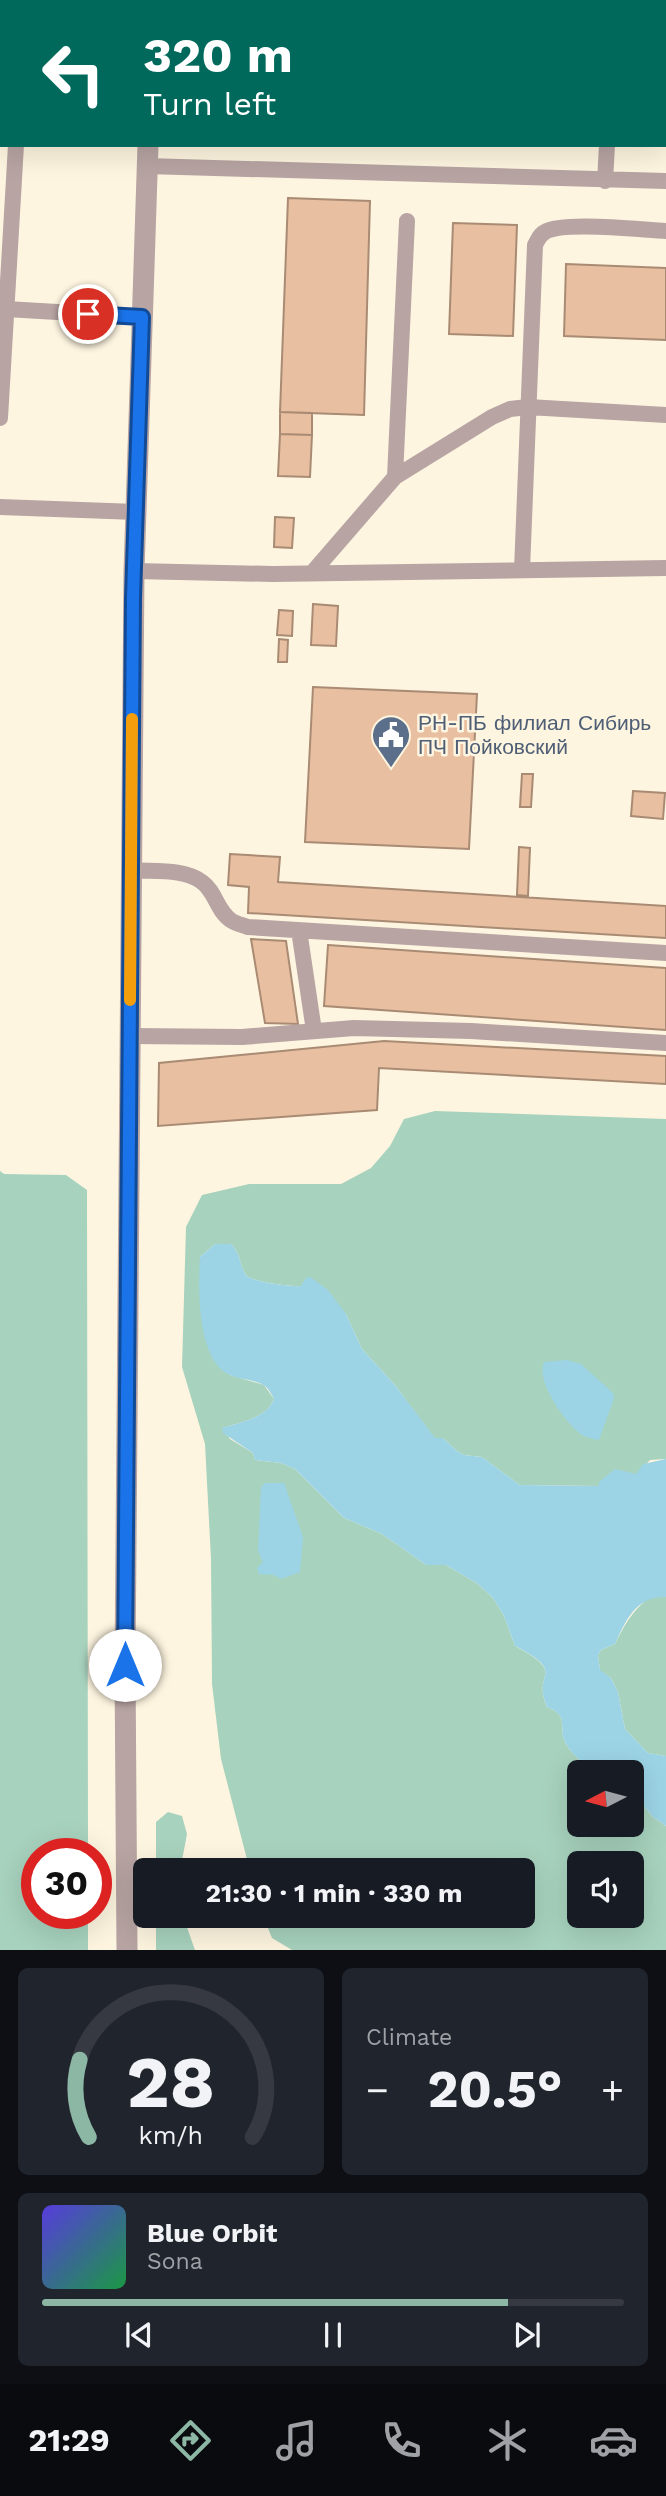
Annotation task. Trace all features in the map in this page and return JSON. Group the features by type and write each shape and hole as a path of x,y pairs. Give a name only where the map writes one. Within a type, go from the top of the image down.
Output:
{"street":[{"path":"127,1950 125,1651 134,571 147,156"}],"lane":[{"path":"0,418 16,147"},
{"path":"605,181 607,147"},
{"path":"147,156 605,181 666,181"},
{"path":"395,477 407,221"},
{"path":"522,570 535,245 546,230 566,227 666,231"},
{"path":"6,309 142,317"},
{"path":"312,573 395,477 492,417 510,409 528,407 666,415"},
{"path":"0,507 136,512"},
{"path":"134,571 312,573 666,568"},
{"path":"131,870 185,873 202,881 212,892 222,911 232,921 248,927 666,953"},
{"path":"299,930 314,1031"},
{"path":"130,1036 242,1037 354,1028 471,1031 666,1043"}],"green space":[{"path":"435,1111 666,1119 666,1459 650,1460 637,1474 600,1486 520,1485 482,1457 464,1455 443,1438 435,1439 395,1385 362,1349 346,1314 302,1286 272,1284 249,1278 231,1244 215,1244 200,1257 230,1375 264,1385 274,1399 259,1415 223,1428 230,1439 253,1453 255,1460 281,1463 295,1469 344,1518 382,1534 426,1565 446,1565 478,1584 493,1598 504,1616 515,1646 541,1663 545,1669 543,1696 547,1707 559,1714 566,1744 580,1760 567,1760 567,1838 644,1838 644,1806 666,1826 666,1950 292,1950 272,1938 268,1928 535,1928 535,1858 247,1858 221,1759 212,1684 211,1559 205,1444 182,1367 186,1227 202,1195 249,1184 341,1184 371,1168 390,1146 404,1119"},
{"path":"0,1171 4,1174 66,1175 87,1190 88,1838 21,1838 21,1929 88,1929 88,1950 0,1950"},
{"path":"652,1596 666,1597 666,1756 648,1753 625,1729 618,1692 611,1678 600,1671 598,1655 601,1650 615,1644 630,1617"},
{"path":"168,1812 182,1816 187,1834 182,1858 156,1858 156,1822"},
{"path":"156,1928 187,1928 195,1950 156,1950"}],"water":[{"path":"215,1244 231,1244 249,1278 272,1284 301,1286 306,1278 310,1277 328,1290 346,1314 362,1349 395,1385 435,1438 443,1438 464,1455 482,1457 520,1485 599,1486 599,1482 615,1469 636,1474 643,1464 666,1459 666,1597 640,1605 628,1618 615,1644 601,1650 598,1655 600,1670 611,1678 618,1692 625,1729 648,1753 666,1756 666,1826 644,1806 644,1760 580,1760 568,1748 561,1718 547,1707 543,1695 545,1668 541,1662 515,1646 504,1616 493,1598 478,1584 446,1565 426,1565 382,1534 344,1518 295,1469 281,1463 255,1460 253,1453 223,1433 222,1428 265,1411 274,1399 261,1384 228,1374 218,1366 210,1353 200,1303 200,1257"},
{"path":"567,1360 581,1364 613,1393 614,1398 599,1440 578,1432 565,1418 547,1389 544,1362"},
{"path":"265,1483 284,1483 303,1537 300,1572 281,1579 274,1575 259,1574 257,1568 263,1562 258,1551 261,1487"}],"building":[{"path":"288,198 370,201 364,415 280,412"},
{"path":"453,223 517,225 513,336 449,334"},
{"path":"566,264 666,268 666,340 564,336"},
{"path":"280,412 312,413 312,435 280,434"},
{"path":"280,434 312,435 310,477 278,476"},
{"path":"275,517 294,518 292,548 274,547"},
{"path":"313,604 338,606 336,646 311,645"},
{"path":"279,610 293,611 292,636 277,635"},
{"path":"279,639 288,640 287,662 278,662"},
{"path":"313,687 477,694 469,849 305,842"},
{"path":"522,774 533,774 531,807 520,807"},
{"path":"633,791 665,793 663,819 631,816"},
{"path":"519,847 530,848 528,896 517,895"},
{"path":"230,854 280,857 278,882 666,906 666,938 248,913 249,887 228,885"},
{"path":"251,939 286,941 298,1024 265,1023"},
{"path":"328,945 666,968 666,1030 324,1006"},
{"path":"384,1041 666,1056 666,1084 379,1068 377,1110 158,1126 159,1063"}],"slow traffic":[{"path":"130,1000 132,719"}],"place":[{"name":"РН-ПБ филиал Сибирь ПЧ Пойковский","path":"391,769"}],"route":[{"path":"88,314 142,317 133,598 125,1665"}]}
